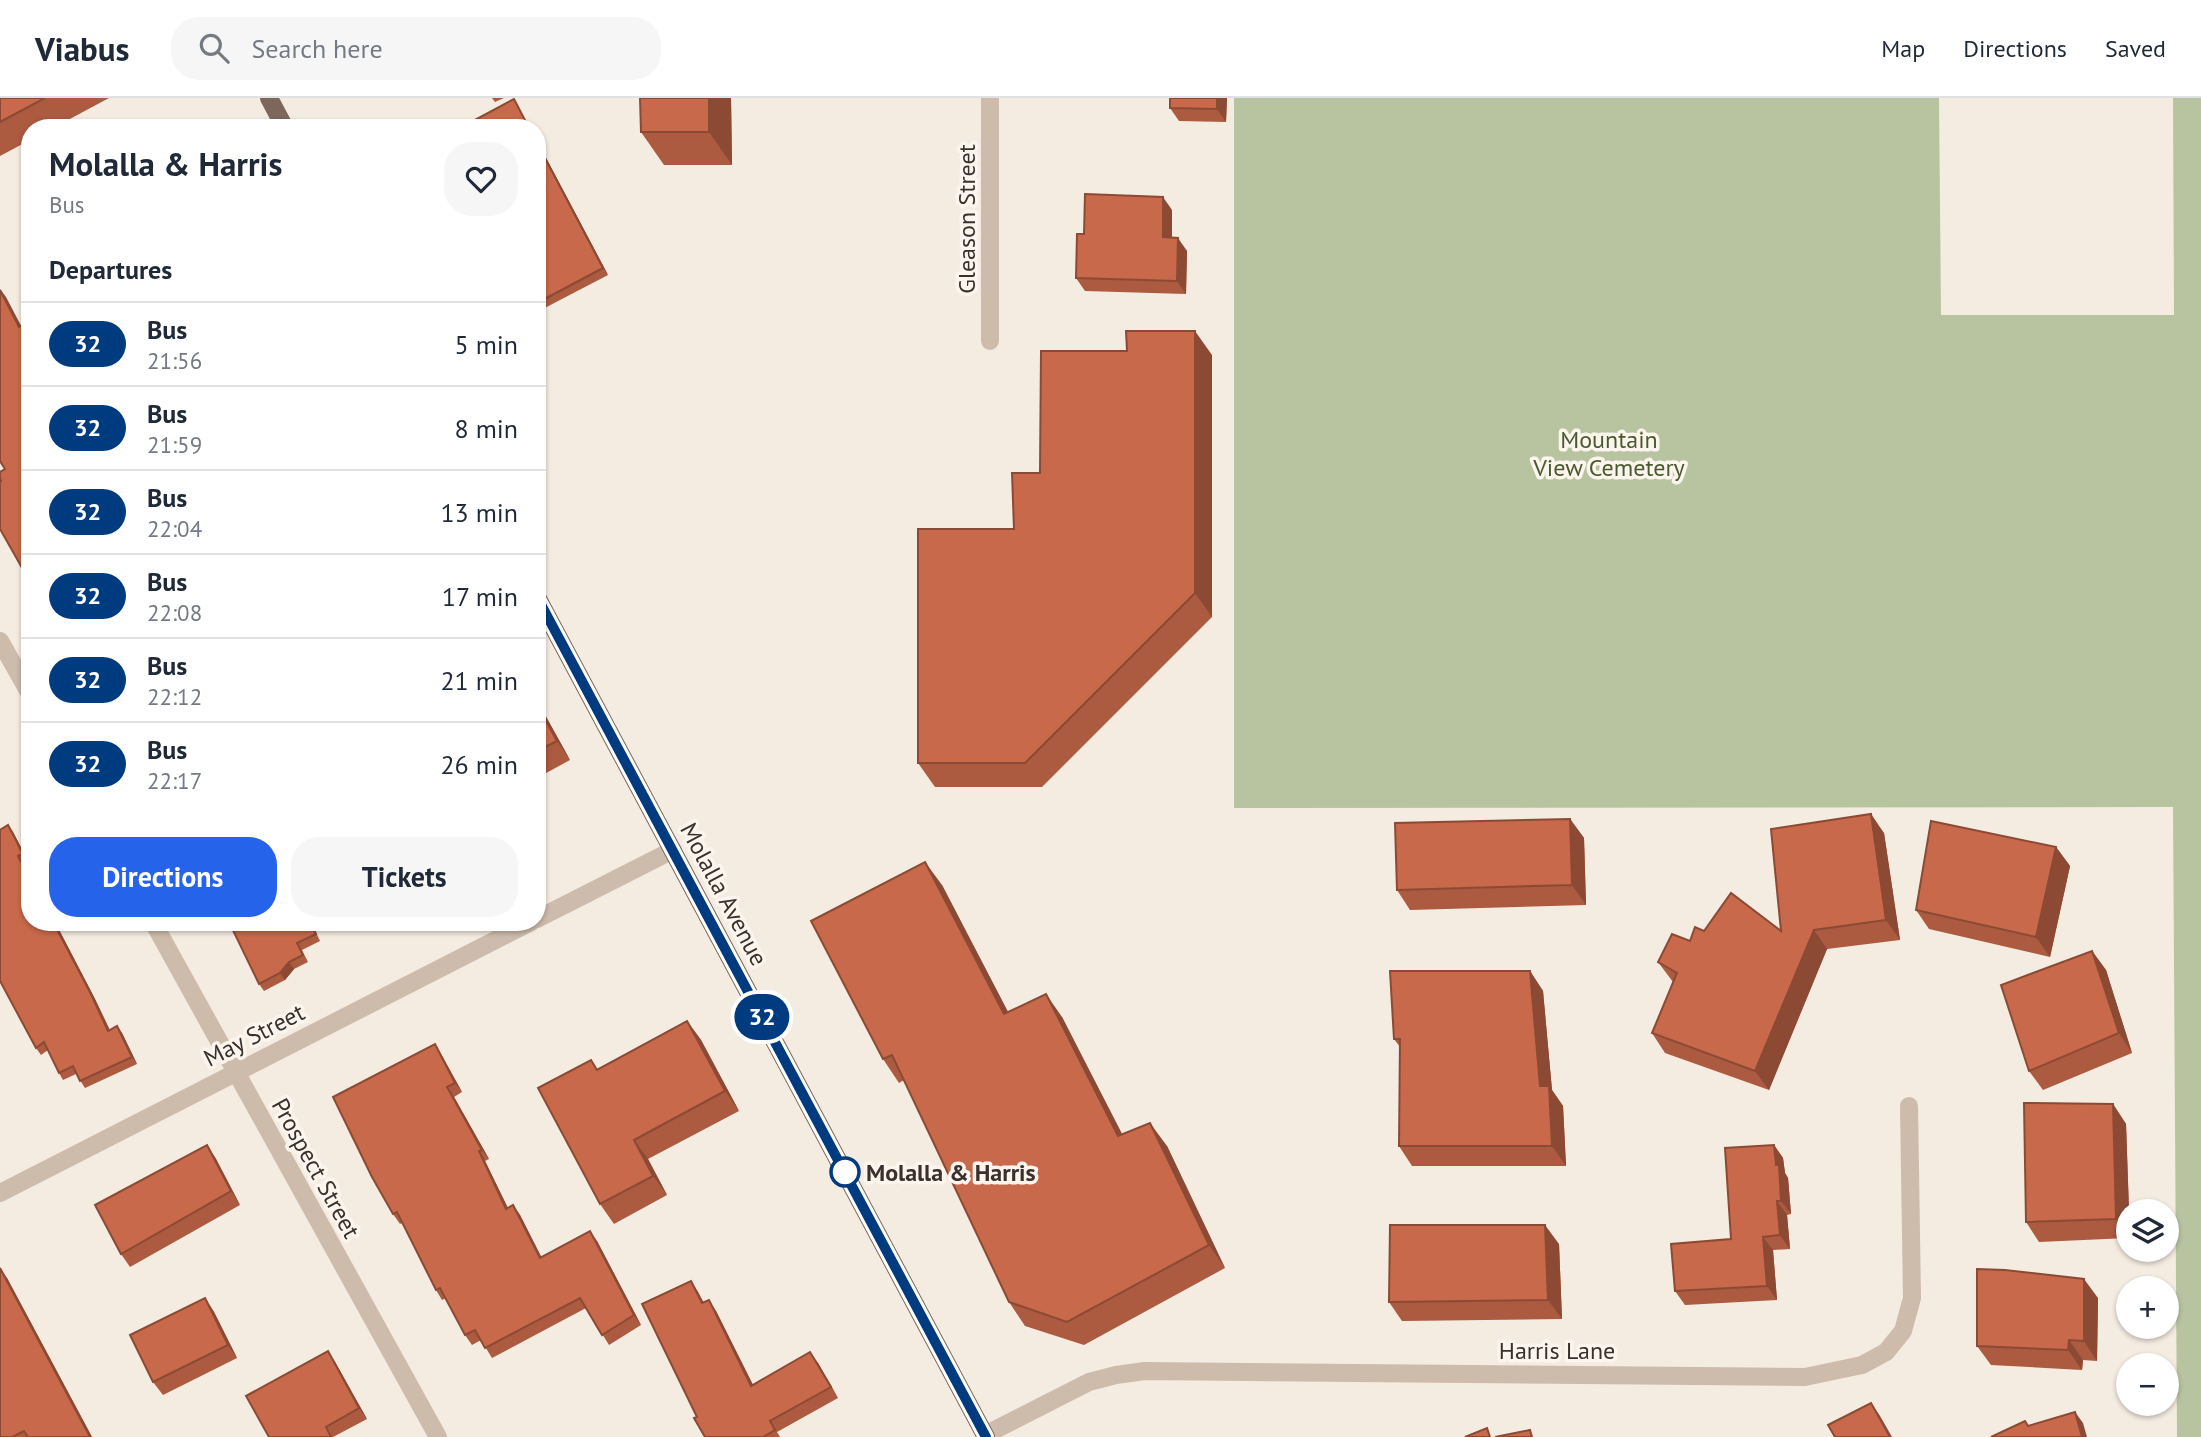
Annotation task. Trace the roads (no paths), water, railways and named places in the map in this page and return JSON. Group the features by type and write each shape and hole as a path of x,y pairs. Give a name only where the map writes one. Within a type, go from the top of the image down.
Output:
{"main road":[{"path":"269,98 280,119"},
{"name":"Molalla Avenue","path":"546,614 986,1436"}],"street":[{"name":"Gleason Street","path":"990,98 990,341"},
{"path":"0,641 21,678"},
{"path":"546,914 673,850"},
{"name":"Prospect Street","path":"158,931 234,1073 438,1437"},
{"name":"May Street","path":"0,1193 513,931"},
{"name":"Harris Lane","path":"986,1436 1089,1381 1145,1371 1805,1377 1861,1365 1886,1352 1903,1331 1912,1298 1909,1106"}],"place":[{"name":"Molalla & Harris","path":"845,1172"}],"park label":[{"name":"Mountain View Cemetery","path":"1609,453"}]}
